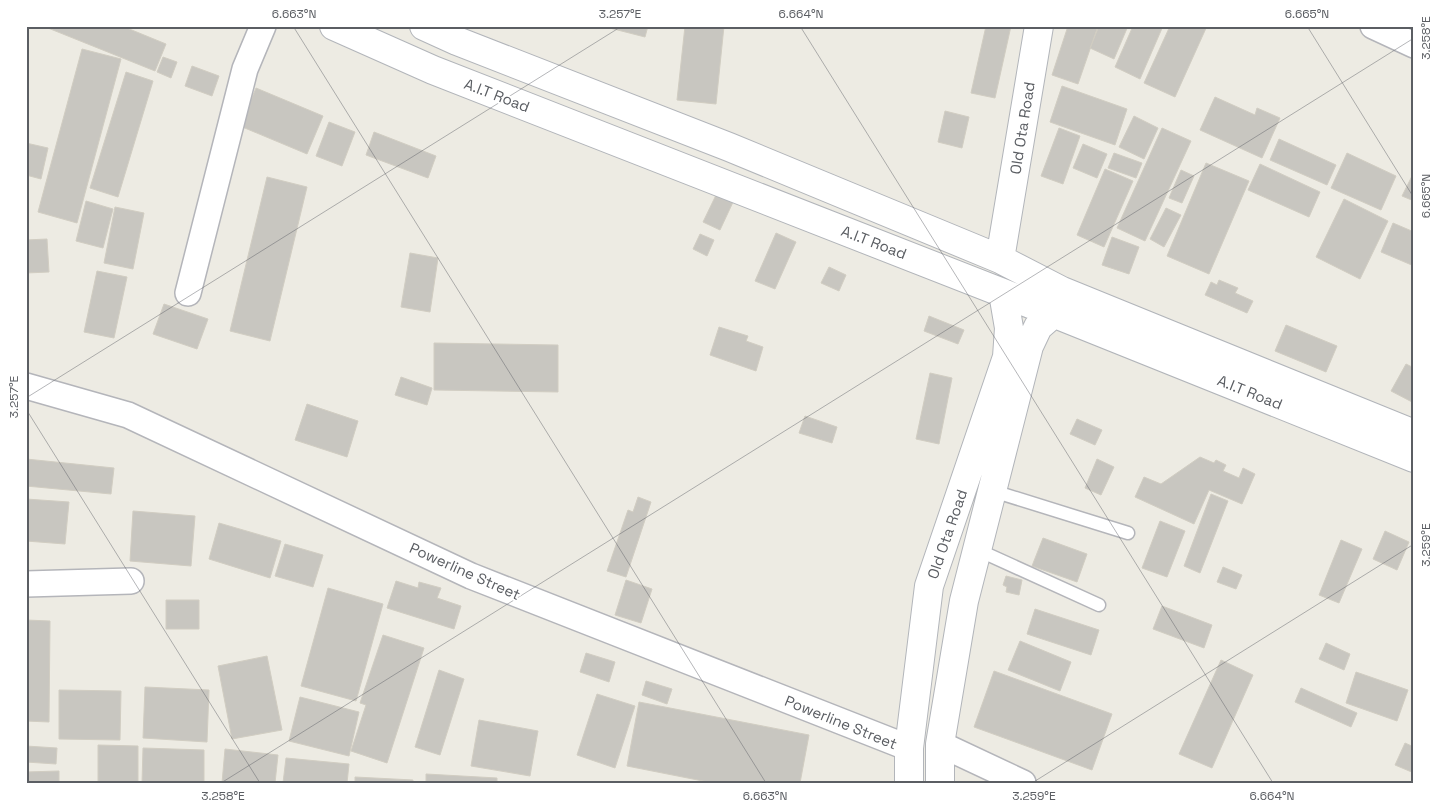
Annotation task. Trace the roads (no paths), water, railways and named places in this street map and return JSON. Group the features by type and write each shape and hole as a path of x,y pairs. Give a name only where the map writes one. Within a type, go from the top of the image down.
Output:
{"street":[{"path":"188,293 246,69 263,26"},
{"name":"A.I.T Road","path":"334,26 433,70 1054,313 1414,458"},
{"name":"A.I.T Road","path":"424,26 457,41 729,147 1000,259 1062,291 1414,434"},
{"name":"Old Ota Road","path":"1000,259 1039,26"},
{"path":"1373,26 1414,45"},
{"name":"Old Ota Road","path":"909,783 909,748 929,586 1007,357 1010,328 1003,293"},
{"name":"Old Ota Road","path":"940,783 940,744 964,601 1030,346 1038,327 1054,313"},
{"name":"Powerline Street","path":"26,386 128,416 471,576 909,748"},
{"path":"26,584 131,581"},
{"path":"940,744 1023,783"}],"lane":[{"path":"993,491 1128,533"},
{"path":"978,550 1099,605"}]}
